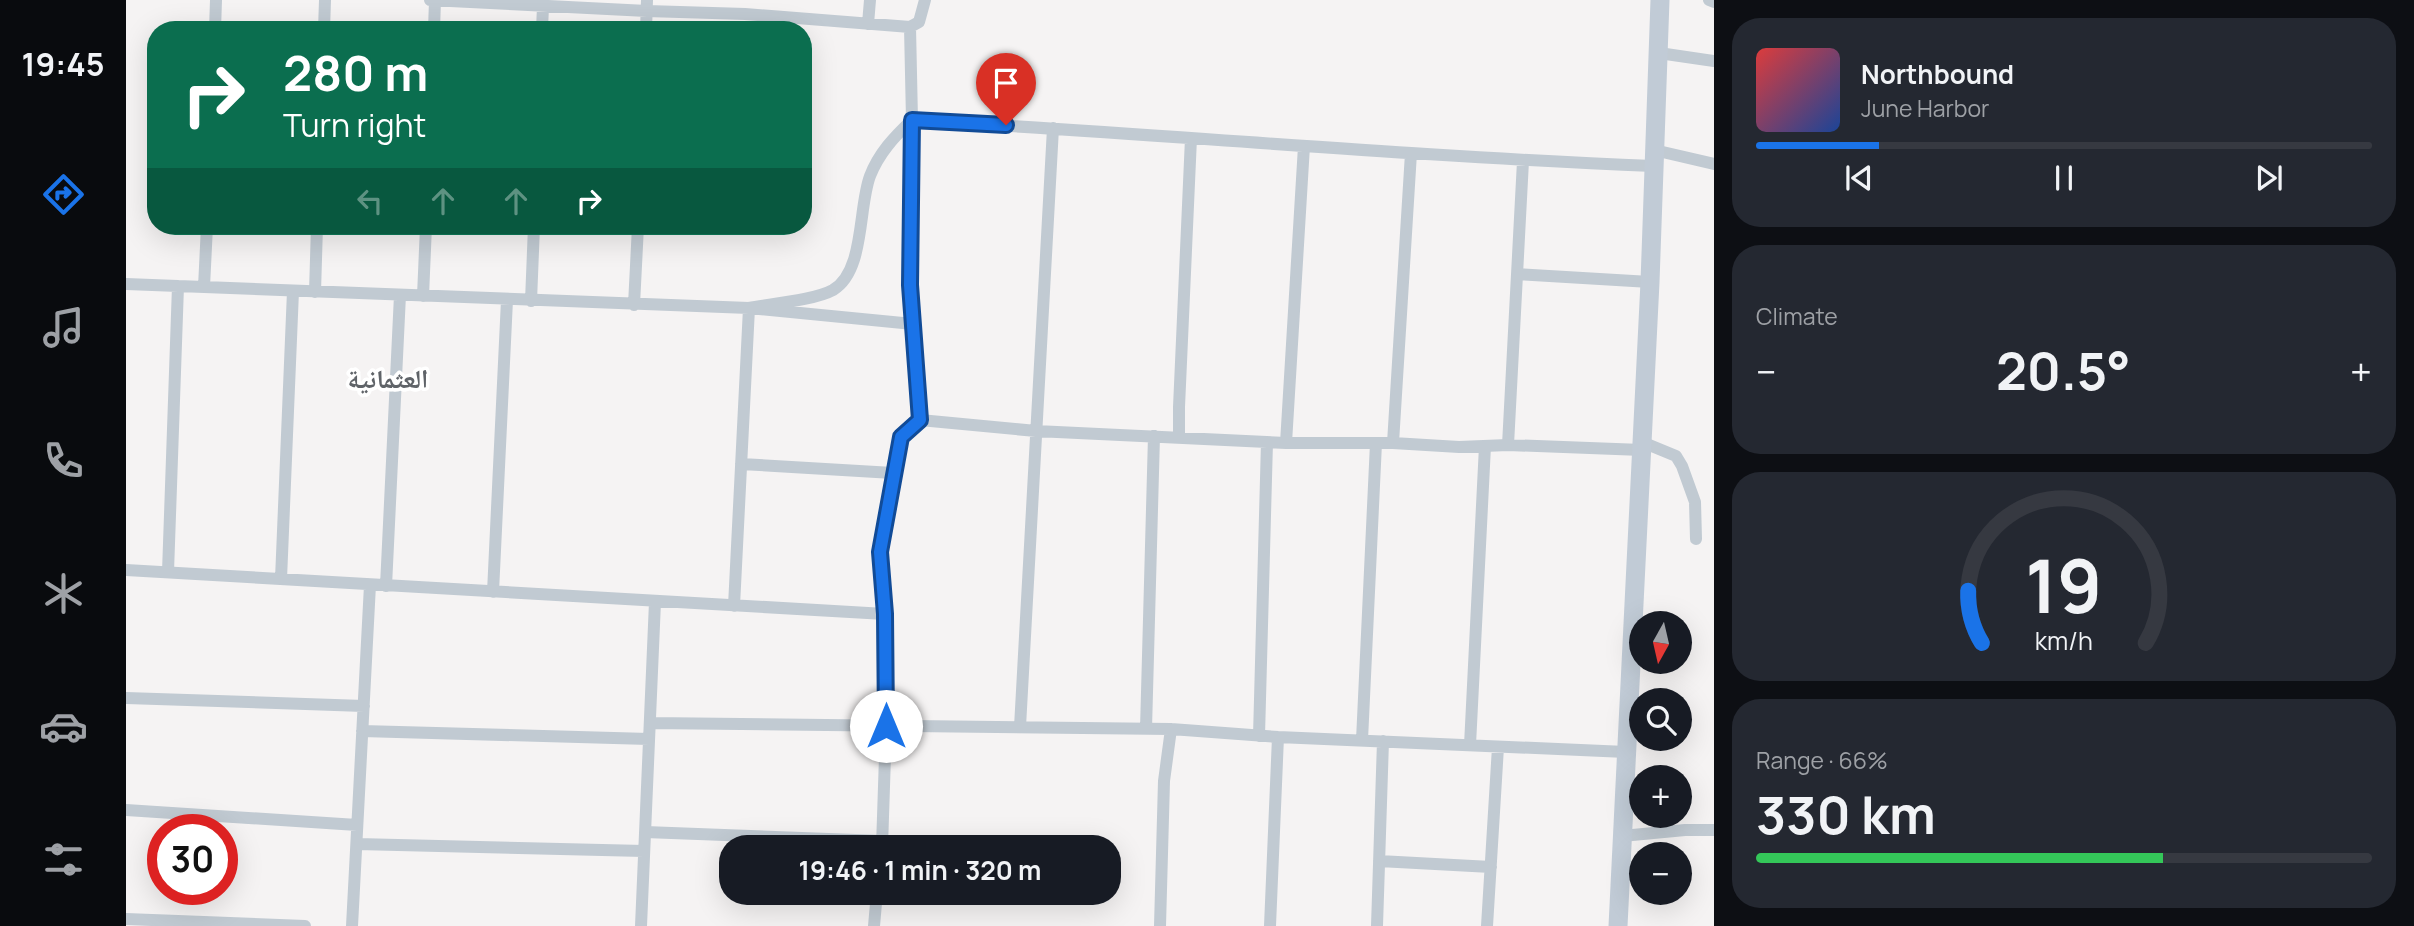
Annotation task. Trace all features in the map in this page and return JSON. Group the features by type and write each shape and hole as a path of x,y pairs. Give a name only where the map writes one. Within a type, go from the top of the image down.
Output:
{"street":[{"path":"215,21 216,0"},
{"path":"324,21 325,0"},
{"path":"434,21 433,0 542,6 647,6 909,27 919,22 925,0"},
{"path":"868,24 870,0"},
{"path":"1637,611 1660,0"},
{"path":"1709,0 1714,2"},
{"path":"542,6 542,21"},
{"path":"909,27 912,120 910,285 920,420"},
{"path":"1659,53 1714,61"},
{"path":"748,308 797,300 833,289 851,270 870,177 886,145 912,120 1523,161 1653,158 1714,164"},
{"path":"1020,727 1053,128"},
{"path":"1179,438 1178,407 1191,138"},
{"path":"1286,443 1304,146"},
{"path":"1393,443 1411,153"},
{"path":"1508,445 1523,161"},
{"path":"204,287 206,235"},
{"path":"315,292 317,235"},
{"path":"423,296 426,235"},
{"path":"531,301 534,235"},
{"path":"634,305 638,235"},
{"path":"1517,274 1650,282"},
{"path":"126,284 748,308 913,324"},
{"path":"168,572 178,286"},
{"path":"281,579 293,291"},
{"path":"386,586 400,295"},
{"path":"493,592 507,300"},
{"path":"734,606 748,308"},
{"path":"882,835 886,726 885,614 880,552 901,437 920,420 1036,431 1286,443 1393,443 1459,447 1642,446 1676,456 1682,466 1695,502 1696,539"},
{"path":"1146,729 1154,436"},
{"path":"1259,736 1268,442"},
{"path":"1362,740 1376,443"},
{"path":"1470,746 1485,446"},
{"path":"741,464 893,473"},
{"path":"126,570 885,614"},
{"path":"352,926 370,585"},
{"path":"641,926 655,602"},
{"path":"1618,926 1626,751 1635,674"},
{"path":"126,698 364,706"},
{"path":"650,723 1171,729 1278,737 1626,751"},
{"path":"1160,926 1164,781 1171,729"},
{"path":"362,731 649,739"},
{"path":"1270,926 1278,737"},
{"path":"1377,926 1383,741"},
{"path":"1487,926 1498,747"},
{"path":"126,810 358,825"},
{"path":"1622,836 1714,830"},
{"path":"645,832 719,836"},
{"path":"356,844 644,851"},
{"path":"1379,861 1491,867"},
{"path":"874,926 876,905"},
{"path":"126,919 305,926"}],"district":[{"name":"العثمانية","path":"388,379"}],"route":[{"path":"886,726 885,614 880,552 901,437 920,420 910,285 912,120 1006,125"}]}
